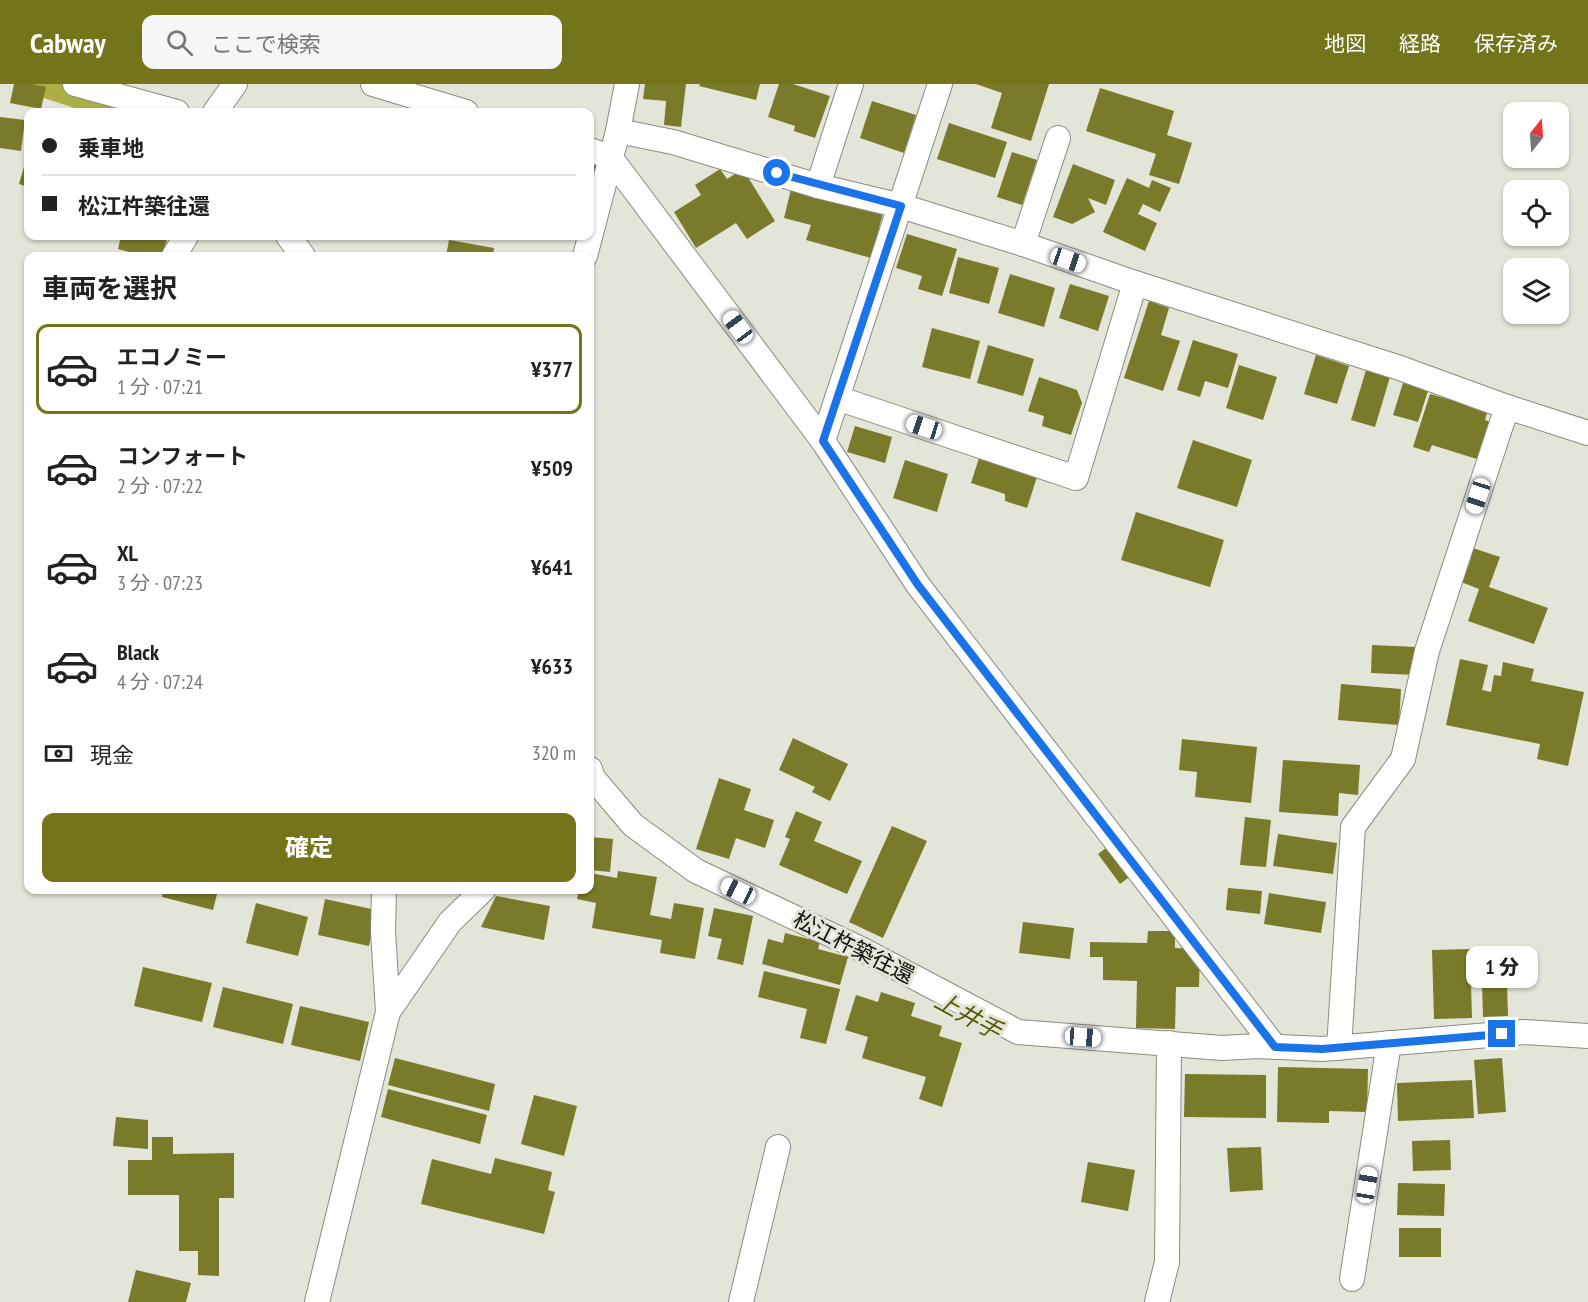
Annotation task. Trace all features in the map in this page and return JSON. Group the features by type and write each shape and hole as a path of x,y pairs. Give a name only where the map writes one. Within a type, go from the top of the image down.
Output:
{"street":[{"path":"75,84 162,108"},
{"path":"218,108 235,84"},
{"path":"372,84 453,108"},
{"path":"594,194 600,153 618,131 627,84"},
{"path":"818,186 851,84"},
{"path":"823,441 940,84"},
{"path":"618,131 672,142 818,186 901,206 1400,368 1588,433"},
{"path":"1023,244 1058,138"},
{"path":"600,153 823,441 918,585 1275,1047"},
{"path":"837,398 1076,478 1135,283"},
{"path":"1339,1048 1353,826 1403,759 1427,651 1508,407"},
{"name":"松江杵築往還","path":"594,780 633,825 696,871 863,950 1018,1032 1222,1048 1258,1046 1339,1048 1525,1032 1588,1036"},
{"path":"317,1302 388,1012 384,894"},
{"path":"388,1012 450,922 479,894"},
{"path":"1157,1302 1167,1262 1169,1043"},
{"path":"1352,1279 1389,1043"},
{"path":"741,1302 778,1147"}],"building":[{"path":"14,84 46,87 41,108 10,103"},
{"path":"645,84 686,84 681,127 664,125 666,101 643,99"},
{"path":"700,84 760,84 756,100 699,86"},
{"path":"779,84 793,84 830,96 815,138 794,131 795,126 768,117"},
{"path":"976,84 1049,84 1031,141 991,128 1002,93"},
{"path":"1100,88 1174,111 1167,135 1192,143 1179,184 1149,175 1156,154 1086,131"},
{"path":"872,101 916,115 904,153 860,138"},
{"path":"0,117 24,120 21,151 0,148"},
{"path":"949,123 1007,142 995,178 937,159"},
{"path":"1012,152 1037,160 1022,205 997,197"},
{"path":"594,160 602,161 597,183 594,182"},
{"path":"1073,164 1115,180 1106,205 1088,198 1095,212 1072,224 1053,217"},
{"path":"24,167 24,186 19,184"},
{"path":"720,169 727,179 743,169 775,221 747,239 736,223 696,248 674,212 701,195 695,185"},
{"path":"1127,178 1149,188 1152,180 1171,188 1160,212 1143,204 1138,214 1157,223 1145,251 1103,232"},
{"path":"791,189 883,213 871,258 806,240 811,225 784,218"},
{"path":"907,234 957,249 942,296 918,289 922,276 896,268"},
{"path":"120,240 167,240 163,252 129,252 118,249"},
{"path":"449,240 494,248 494,252 447,252"},
{"path":"958,257 999,268 989,304 949,293"},
{"path":"1010,274 1055,288 1044,327 998,313"},
{"path":"1070,284 1109,296 1098,331 1059,318"},
{"path":"1149,301 1169,308 1161,335 1180,341 1163,391 1124,378"},
{"path":"932,328 980,341 970,379 922,367"},
{"path":"1193,340 1238,354 1228,388 1205,381 1200,397 1177,390"},
{"path":"988,345 1034,359 1023,396 977,383"},
{"path":"1316,355 1349,366 1337,404 1304,394"},
{"path":"1239,365 1277,377 1263,420 1226,408"},
{"path":"1366,370 1390,377 1375,427 1351,420"},
{"path":"1039,377 1077,390 1082,403 1071,435 1042,426 1044,416 1028,411"},
{"path":"1403,383 1428,391 1418,422 1393,415"},
{"path":"1430,394 1451,400 1452,394 1489,406 1485,420 1491,422 1480,460 1432,445 1429,452 1413,447"},
{"path":"855,426 892,437 885,463 847,452"},
{"path":"1193,440 1252,460 1237,507 1177,488"},
{"path":"979,458 1037,477 1027,508 1005,501 1005,494 971,483"},
{"path":"905,460 948,474 937,512 893,498"},
{"path":"1136,512 1224,540 1210,587 1121,560"},
{"path":"1473,548 1500,557 1489,587 1548,608 1534,644 1468,621 1479,589 1461,582"},
{"path":"1372,645 1416,647 1415,675 1371,673"},
{"path":"1460,659 1488,665 1482,690 1491,692 1494,675 1501,676 1503,662 1534,669 1531,681 1584,692 1568,766 1537,759 1540,744 1446,725"},
{"path":"1341,684 1401,689 1399,725 1338,720"},
{"path":"793,738 848,764 830,801 812,792 815,787 779,770"},
{"path":"1182,739 1257,747 1251,803 1195,797 1197,772 1179,770"},
{"path":"1283,760 1360,765 1358,795 1339,793 1338,816 1279,812"},
{"path":"719,778 751,789 744,810 774,820 765,848 736,838 729,859 696,849"},
{"path":"796,811 822,822 814,841 862,861 847,894 779,865 790,839 785,837"},
{"path":"1245,817 1271,820 1266,867 1240,865"},
{"path":"892,826 927,841 883,938 849,922"},
{"path":"1278,834 1337,843 1333,874 1273,866"},
{"path":"594,837 613,839 610,872 594,870"},
{"path":"1110,845 1132,875 1120,884 1098,854"},
{"path":"618,871 657,877 650,915 671,919 674,903 704,908 695,959 660,953 662,940 592,928 596,903 577,899 578,894 594,894 594,874 617,878"},
{"path":"1228,888 1262,891 1260,914 1226,910"},
{"path":"1269,893 1326,902 1321,933 1264,924"},
{"path":"162,894 217,894 213,910 162,897"},
{"path":"496,896 550,906 544,940 481,927"},
{"path":"325,899 376,910 369,946 318,935"},
{"path":"256,903 308,917 298,956 246,943"},
{"path":"714,908 753,916 743,965 717,959 722,939 708,936"},
{"path":"1023,922 1074,928 1070,959 1019,953"},
{"path":"1148,931 1175,931 1175,948 1200,949 1199,987 1176,987 1175,1029 1136,1028 1137,981 1103,980 1103,957 1090,957 1090,942 1147,943"},
{"path":"785,933 820,942 818,949 848,957 840,985 762,964 768,939 783,943"},
{"path":"1470,949 1472,1018 1434,1019 1432,950"},
{"path":"143,967 212,983 202,1022 134,1006"},
{"path":"764,971 840,989 826,1044 800,1038 807,1009 758,997"},
{"path":"1507,983 1508,1016 1483,1017 1482,984"},
{"path":"223,987 293,1004 283,1044 213,1027"},
{"path":"881,992 915,1003 911,1016 942,1026 939,1036 962,1043 942,1107 919,1099 926,1077 862,1058 868,1037 845,1030 856,995 878,1002"},
{"path":"300,1006 369,1022 360,1061 291,1045"},
{"path":"395,1058 495,1084 489,1111 388,1085"},
{"path":"1502,1058 1506,1112 1478,1114 1474,1060"},
{"path":"1278,1067 1368,1069 1367,1112 1329,1111 1329,1123 1277,1122"},
{"path":"1185,1074 1266,1075 1266,1118 1184,1117"},
{"path":"1472,1080 1474,1118 1398,1121 1397,1083"},
{"path":"388,1089 487,1115 480,1144 381,1117"},
{"path":"534,1095 577,1106 564,1156 521,1144"},
{"path":"116,1117 148,1120 148,1149 113,1146"},
{"path":"152,1137 173,1137 173,1154 234,1153 234,1198 219,1198 219,1276 198,1275 198,1251 179,1251 179,1195 128,1195 128,1160 152,1160"},
{"path":"1450,1140 1451,1170 1413,1171 1412,1141"},
{"path":"1261,1147 1263,1190 1230,1192 1227,1148"},
{"path":"495,1158 552,1172 548,1190 555,1192 544,1234 421,1204 432,1159 491,1174"},
{"path":"1088,1162 1135,1170 1128,1211 1081,1202"},
{"path":"1398,1183 1445,1184 1444,1216 1397,1215"},
{"path":"1399,1228 1441,1228 1441,1257 1399,1257"},
{"path":"136,1270 191,1283 186,1302 128,1302"}],"waterway":[{"name":"上井手","path":"46,84 101,102"}],"route":[{"path":"777,173 818,186 901,206 823,441 918,585 1275,1047 1322,1049 1502,1034"}]}
